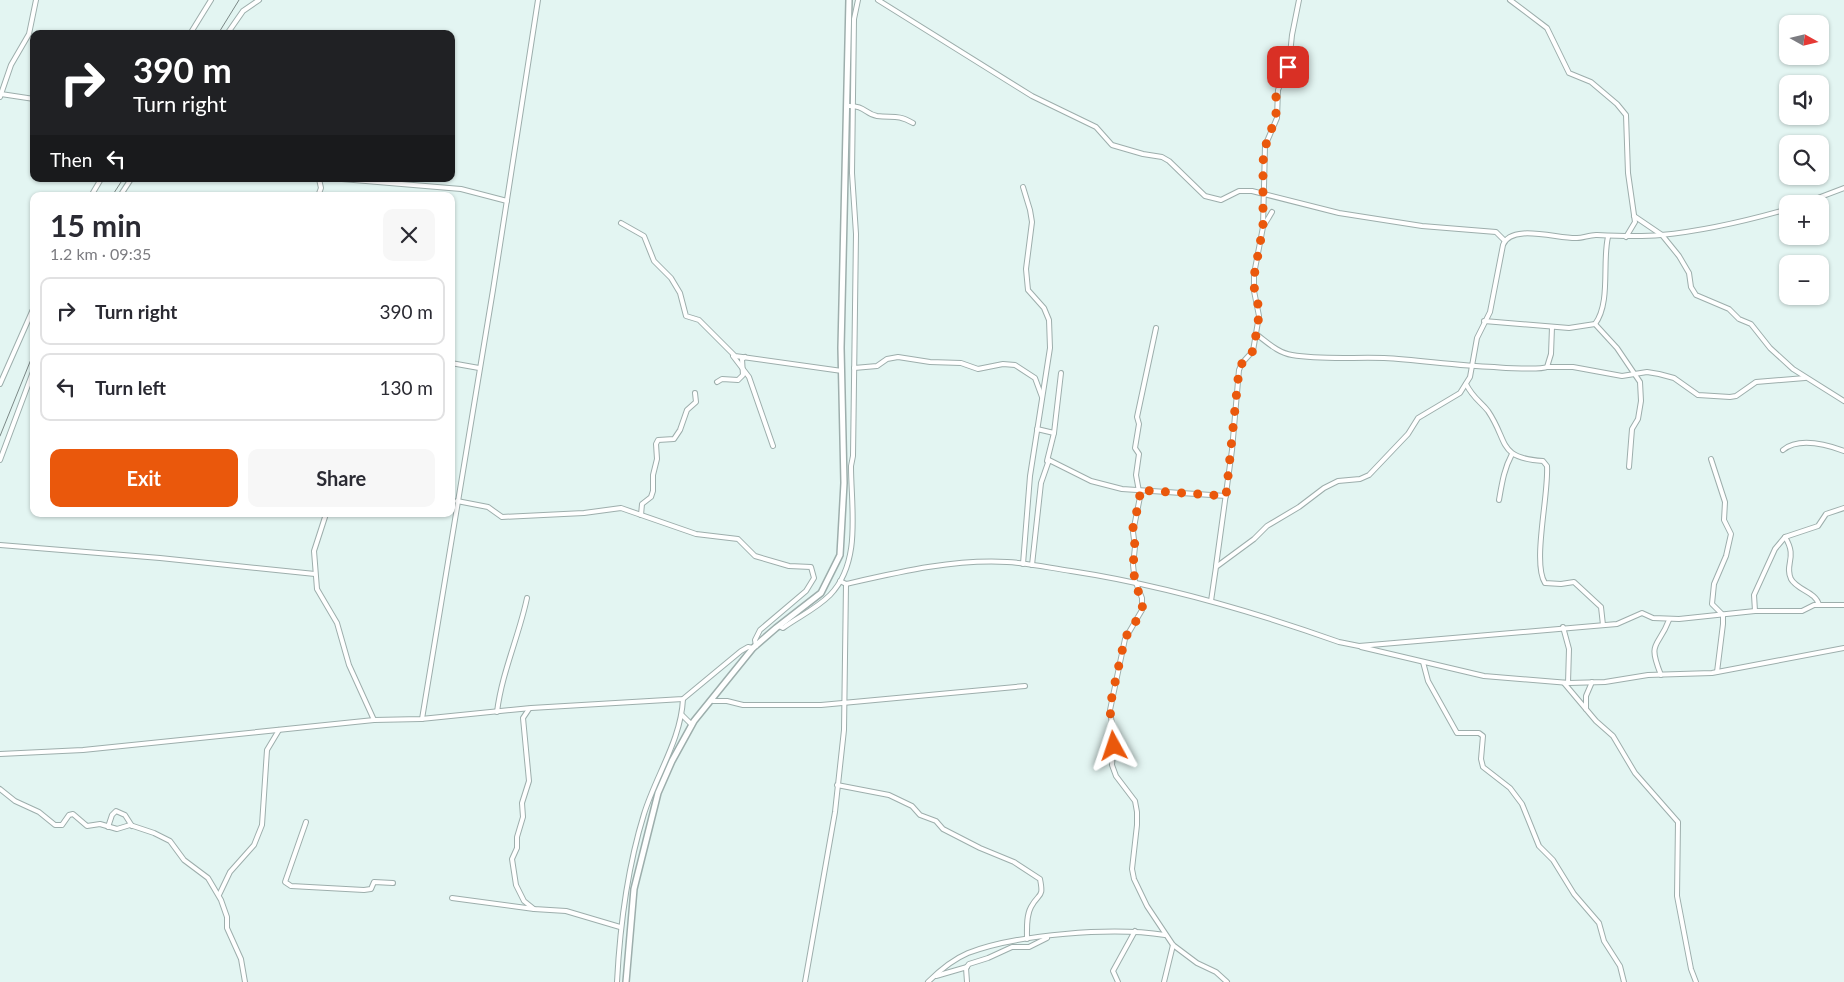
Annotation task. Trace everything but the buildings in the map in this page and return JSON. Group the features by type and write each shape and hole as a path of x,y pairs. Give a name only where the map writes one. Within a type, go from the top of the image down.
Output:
{"street":[{"path":"30,99 0,95 11,65 32,26 36,0"},
{"path":"192,30 211,0"},
{"path":"251,0 251,6"},
{"path":"230,30 243,11 259,0"},
{"path":"422,719 507,202 538,0"},
{"path":"626,982 634,889 646,835 658,793 692,725 728,678 755,647 778,626 822,593 840,555 844,483 842,371 849,0"},
{"path":"778,626 783,628 809,612 830,595 840,581 851,554 856,234 852,173 854,19 858,0"},
{"path":"878,0 1032,96 1096,127 1112,145 1170,160 1205,196 1221,200 1242,190 1340,213 1422,226 1496,232 1504,240"},
{"path":"1211,601 1226,496 1239,370 1244,359 1253,351 1259,316 1254,291 1254,274 1263,227 1265,146 1276,118 1276,94 1289,64 1292,35 1299,0"},
{"path":"1510,0 1547,28 1569,74 1591,82 1623,110 1627,120 1628,173 1635,225 1626,237"},
{"path":"847,106 860,106 874,115 895,115 913,123"},
{"path":"379,182 453,188 507,202"},
{"path":"1023,564 1028,489 1049,362 1049,320 1044,308 1028,290 1026,269 1032,222 1024,188"},
{"path":"1826,195 1844,188"},
{"path":"1504,240 1518,233 1577,238 1595,235 1608,237 1662,235 1708,228 1779,211"},
{"path":"1263,227 1272,212"},
{"path":"1634,216 1662,235 1679,256 1689,273 1691,286 1696,295 1729,309 1736,317 1751,324 1770,348 1806,378 1844,401"},
{"path":"621,223 644,236 654,261 671,278 680,293 686,316 699,320 741,365 759,401 774,446"},
{"path":"1484,321 1568,328 1595,324 1600,316 1604,295 1608,237"},
{"path":"1216,566 1254,539 1267,526 1299,507 1324,488 1338,481 1360,479 1369,475 1408,434 1418,418 1457,396 1466,384 1472,367 1477,338 1491,307 1504,240"},
{"path":"0,384 30,316"},
{"path":"1595,324 1617,348 1640,382 1641,401 1638,418 1632,429 1629,467"},
{"path":"1547,367 1551,354 1552,327"},
{"path":"1156,328 1137,417 1139,424 1135,448 1140,454 1136,475 1139,490 1133,532 1135,547 1133,565 1135,583 1143,605 1138,618 1125,638 1112,696 1110,710 1114,739 1112,765 1116,776 1135,801 1137,825 1132,869 1134,880 1147,906 1172,945 1197,963 1216,972 1227,982"},
{"path":"1256,334 1284,353 1294,355 1392,359 1472,367 1520,367 1541,370 1547,367 1573,367 1622,376 1647,372 1672,376 1694,393 1730,397 1764,380 1806,378"},
{"path":"731,354 842,371"},
{"path":"717,382 722,379 738,380 742,375 742,359 745,357"},
{"path":"854,368 876,366 887,359 898,357 930,362 961,363 978,369 1003,364 1015,365 1035,378 1042,398"},
{"path":"455,364 479,368"},
{"path":"1032,565 1046,463 1054,433 1061,373"},
{"path":"0,460 30,380"},
{"path":"1466,384 1473,397 1487,410 1501,439 1512,454 1527,460 1543,460 1547,466 1548,479 1540,549 1540,576 1545,583 1550,584 1574,582 1601,607 1603,625"},
{"path":"641,515 640,509 653,491 653,474 657,459 656,444 658,440 674,439 680,430 687,410 696,402 695,393"},
{"path":"1037,429 1054,433"},
{"path":"1783,450 1791,444 1807,442 1844,451"},
{"path":"1499,500 1503,474 1507,469 1512,454"},
{"path":"1711,458 1725,502 1724,520 1731,534 1726,556 1712,593 1712,604 1722,614 1723,636 1717,672"},
{"path":"1046,463 1049,460 1053,461 1091,481 1122,489 1226,496"},
{"path":"458,501 488,507 502,517 584,513 615,508 696,534 738,539 755,556 789,566 811,567 814,578 806,592 760,630 755,640 755,647"},
{"path":"1755,608 1754,595 1775,549 1785,538 1814,528 1820,524 1826,514 1844,508"},
{"path":"325,517 314,551 315,574 319,593 337,623 349,665 374,720"},
{"path":"1785,538 1792,553 1791,578 1803,590 1816,598 1819,605"},
{"path":"0,545 160,558 315,574"},
{"path":"840,581 846,584 902,571 942,565 983,562 1032,565 1135,583 1211,601 1339,642 1484,676 1566,683 1717,672 1844,648"},
{"path":"805,982 835,812 845,702 844,629 846,584"},
{"path":"497,712 508,661 522,624 528,598"},
{"path":"1359,646 1563,627 1617,624 1642,613 1653,618 1669,620 1750,612 1755,608 1802,611 1819,605 1844,605"},
{"path":"1661,675 1654,658 1654,646 1669,620"},
{"path":"1563,627 1569,649 1566,683 1586,710 1613,736 1635,773 1678,822 1677,896 1691,969 1696,982"},
{"path":"0,754 82,750 374,720 422,719 529,709 683,699 741,651 748,647 755,647"},
{"path":"1423,662 1428,681 1457,734 1479,734 1483,736 1481,759 1484,766 1510,788 1522,804 1539,846 1553,860 1574,894 1599,923 1604,941 1620,966 1624,982"},
{"path":"1586,710 1586,696 1592,682"},
{"path":"712,701 727,701 743,705 821,705 1025,686"},
{"path":"616,982 620,926 629,870 644,812 682,715 683,699"},
{"path":"529,709 523,718 529,782 522,803 523,816 517,837 517,848 512,859 516,885 524,901 534,908"},
{"path":"682,715 692,725"},
{"path":"219,895 230,872 254,845 262,826 267,750 279,730"},
{"path":"837,786 888,795 912,806 920,815 936,821 943,829 980,848 1014,862 1040,878 1042,890 1040,898 1031,907 1027,925 1027,939"},
{"path":"0,789 16,801 39,812 54,826 62,825 72,814 87,826 100,824 117,829 132,826 170,841 184,860 208,878 219,895 226,914 227,928 241,959 245,982"},
{"path":"108,827 112,815 116,811 125,815 132,826"},
{"path":"306,822 285,882 291,886 364,890 371,889 374,882 393,883"},
{"path":"452,898 566,911 620,926"},
{"path":"928,982 966,954 987,947 1027,939 1135,931 1165,935"},
{"path":"1118,982 1113,971 1135,931"},
{"path":"934,976 967,967 969,964 988,958 1002,950 1012,947 1029,946 1049,936"},
{"path":"1164,982 1172,945"},
{"path":"967,967 967,982"}],"railway":[{"path":"220,30 239,0"},
{"path":"115,192 121,182"},
{"path":"0,436 30,362"}],"route":[{"path":"1114,746 1110,710 1112,696 1125,638 1138,618 1143,605 1135,582 1133,565 1135,551 1133,527 1140,498 1139,490 1226,496 1236,416 1239,370 1244,359 1253,351 1259,316 1253,282 1263,227 1263,161 1265,146 1276,118 1276,94 1288,67"}]}
